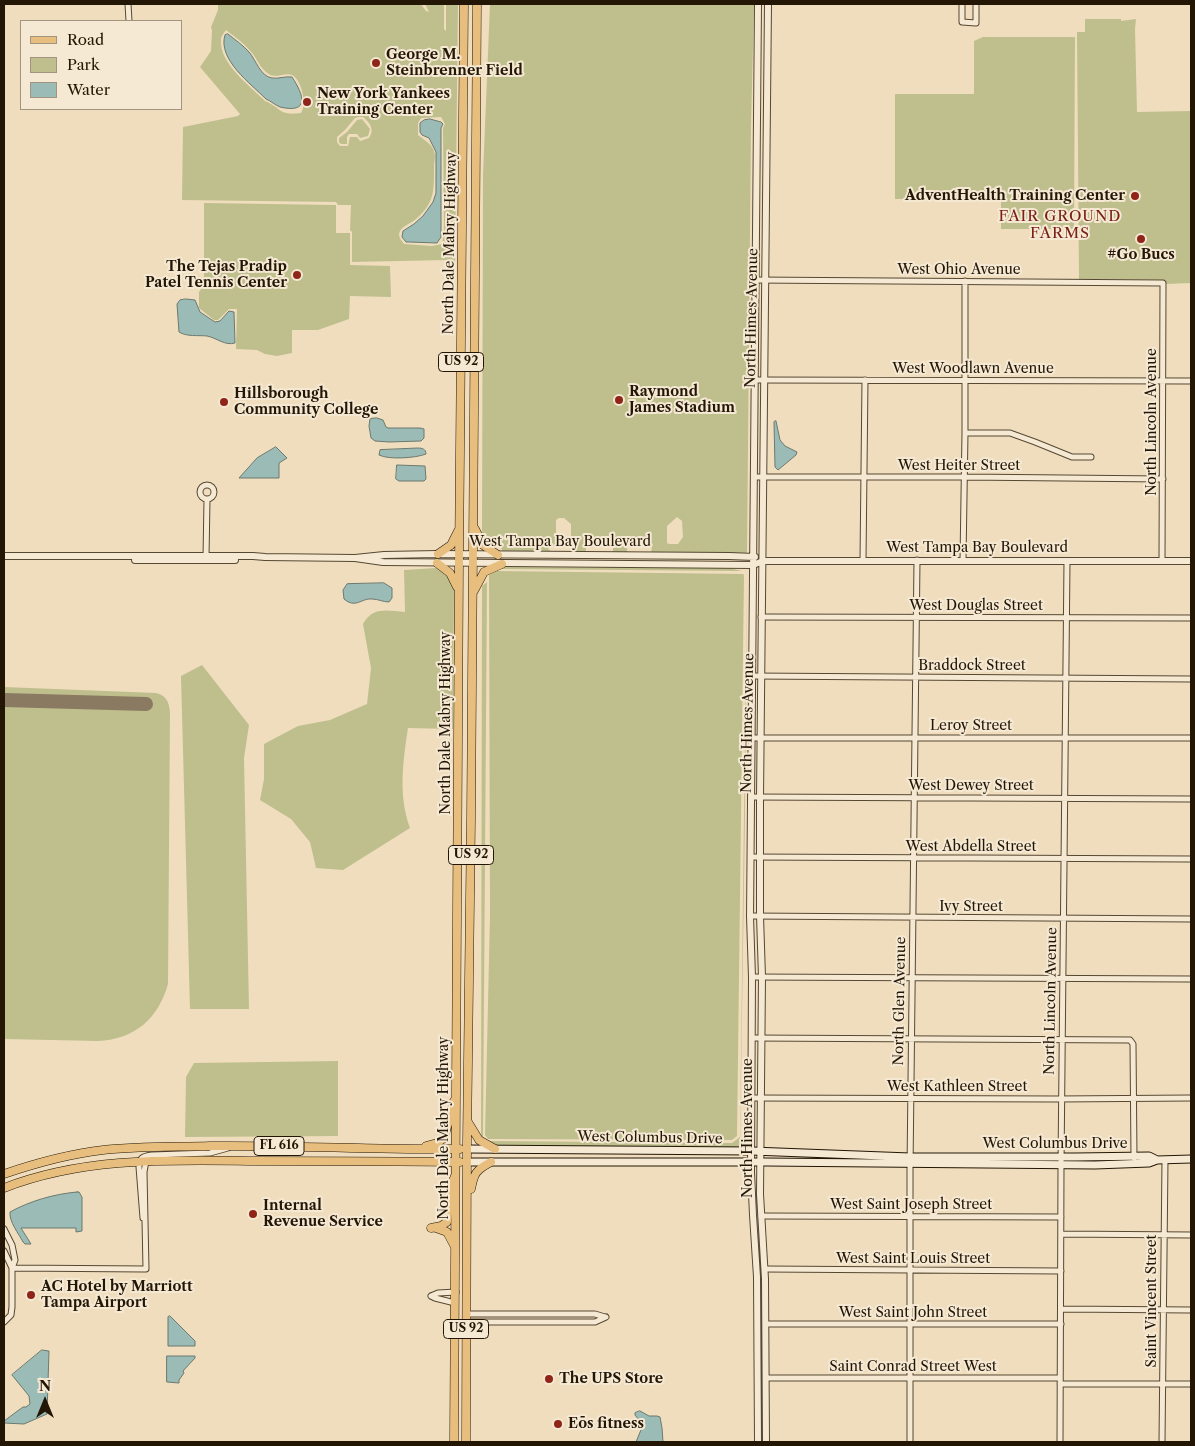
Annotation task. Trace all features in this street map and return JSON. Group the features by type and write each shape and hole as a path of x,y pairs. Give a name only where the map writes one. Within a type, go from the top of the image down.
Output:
{"main road":[{"name":"North Dale Mabry Highway","path":"454,1442 464,4"},
{"name":"North Dale Mabry Highway","path":"467,1162 477,4"},
{"path":"463,251 475,251"},
{"path":"438,554 451,544 460,527"},
{"path":"473,527 483,545 498,555"},
{"path":"437,563 450,572 459,595"},
{"path":"473,593 484,572 502,564"},
{"path":"459,819 471,819"},
{"path":"417,1148 437,1143 444,1138 457,1088"},
{"path":"468,1120 479,1140 495,1149"},
{"name":"West Columbus Drive","path":"4,1174 73,1155 103,1150 142,1147 236,1146 760,1151 910,1160"},
{"path":"607,1162 608,1149"},
{"name":"West Columbus Drive","path":"143,1161 760,1162 1134,1160 1149,1163 1161,1160 1191,1159"},
{"name":"FL 616","path":"4,1188 34,1178 79,1167 143,1161"},
{"name":"US 92","path":"467,1162 467,1208"},
{"path":"467,1208 473,1176 479,1169 491,1162"},
{"path":"456,1172 448,1192 447,1222 441,1226 431,1228 447,1232 456,1248"},
{"name":"North Dale Mabry Highway","path":"466,1442 467,1208"},
{"path":"456,1292 459,1297 460,1317 466,1322"},
{"path":"455,1382 466,1382"}],"street":[{"path":"128,4 128,20"},
{"name":"North Himes Avenue","path":"758,4 750,916 753,1215 758,1325 758,1442"},
{"name":"North Himes Avenue","path":"766,1442 765,1269 761,1216 760,1162 762,977 760,797 768,4"},
{"path":"962,4 962,22 976,22 976,4"},
{"path":"757,165 766,165"},
{"name":"West Ohio Avenue","path":"755,280 1163,283"},
{"path":"963,560 966,433 965,281"},
{"name":"North Lincoln Avenue","path":"1162,560 1164,479 1163,283"},
{"name":"West Woodlawn Avenue","path":"755,380 1191,381"},
{"path":"863,560 865,380"},
{"path":"966,433 1010,433 1072,456 1091,457"},
{"name":"West Heiter Street","path":"754,478 965,477 1164,479"},
{"path":"206,558 207,499"},
{"name":"West Tampa Bay Boulevard","path":"4,556 355,558 384,555 438,554 692,555 753,556 763,561"},
{"path":"544,555 544,564"},
{"path":"561,564 562,555"},
{"path":"615,555 615,564"},
{"path":"692,555 692,564"},
{"name":"West Tampa Bay Boulevard","path":"355,558 383,562 473,564 729,565 753,565 763,561 863,560 1191,561"},
{"name":"North Glen Avenue","path":"910,1442 910,1160 917,560"},
{"name":"North Lincoln Avenue","path":"1060,1442 1061,1099 1067,561"},
{"path":"729,565 743,569 748,573 753,582"},
{"name":"West Douglas Street","path":"762,617 1191,618"},
{"name":"Braddock Street","path":"752,676 1191,678"},
{"name":"Leroy Street","path":"751,738 1191,738"},
{"name":"West Dewey Street","path":"751,797 1191,799"},
{"path":"751,822 760,822"},
{"name":"West Abdella Street","path":"751,858 1191,859"},
{"name":"Ivy Street","path":"750,916 1191,919"},
{"path":"752,977 1191,979"},
{"path":"752,1038 1062,1038 1130,1040 1133,1044 1134,1160"},
{"name":"West Kathleen Street","path":"752,1098 1191,1098"},
{"path":"12,1268 146,1269 145,1231 142,1210 143,1156 210,1153 236,1146"},
{"name":"Saint Vincent Street","path":"1161,1160 1163,1235 1162,1442"},
{"name":"West Saint Joseph Street","path":"761,1216 1061,1217"},
{"path":"4,1229 12,1245 15,1260 12,1268 11,1315 4,1322"},
{"path":"1061,1234 1191,1235"},
{"path":"4,1251 12,1268"},
{"name":"West Saint Louis Street","path":"765,1269 1061,1272"},
{"path":"757,1277 760,1294 760,1316 766,1324"},
{"path":"455,1303 431,1296 438,1293 456,1292"},
{"path":"1061,1309 1191,1310"},
{"path":"595,1314 606,1318 595,1322 466,1322 595,1314"},
{"name":"West Saint John Street","path":"766,1324 1061,1324"},
{"path":"758,1325 761,1328 766,1362"},
{"name":"Saint Conrad Street West","path":"766,1378 1191,1384"}],"green space":[{"path":"218,4 421,4 429,12 425,4 444,4 444,29 446,31 446,4 458,4 455,264 448,263 446,260 352,262 351,205 338,205 336,202 182,200 183,127 238,116 240,114 200,67 211,51 211,27 218,10","holes":["226,30 249,50 266,72 278,76 289,74 296,78 301,87 304,104 301,113 294,114 281,111 265,101 237,74 225,57 222,49 221,39","363,117 368,122 372,129 371,135 369,138 360,141 357,137 350,137 348,146 340,146 337,142 337,137 355,118","441,117 445,124 443,128 444,234 442,244 432,246 404,244 399,234 404,227 422,213 432,196 435,153 433,148 418,135 418,123 421,118"]},
{"path":"490,4 754,4 747,553 651,552 652,547 649,545 629,545 627,552 613,552 611,545 587,546 586,552 571,552 569,546 550,546 548,549 552,552 502,552 502,549 482,536 483,175","holes":["677,517 682,521 683,537 678,544 669,544 667,543 667,526","564,518 571,524 571,544 560,544 556,539 556,520"]},
{"name":"AdventHealth Training Center","path":"1085,19 1121,19 1121,21 1136,19 1137,112 1191,111 1191,283 1166,284 1166,280 1079,279 1077,32 1085,32"},
{"path":"983,37 1075,37 1074,229 1001,229 1001,199 895,199 895,94 974,94 974,41"},
{"path":"362,119 370,129 368,136 360,138 357,134 349,134 347,144 341,144 339,138 357,120"},
{"name":"The Tejas Pradip Patel Tennis Center","path":"204,203 336,205 336,233 350,233 350,265 390,266 391,297 350,296 349,319 318,330 292,330 292,353 277,356 265,354 257,350 236,349 237,309 229,309 218,320 214,320 199,308 199,292 204,285"},
{"path":"502,567 729,568 742,571 502,569"},
{"path":"436,568 446,572 454,589 453,729 408,728 403,765 403,791 406,816 410,828 343,870 316,868 310,842 291,819 260,800 264,779 264,744 298,726 330,720 367,704 371,668 363,624 371,614 376,612 405,612 404,570"},
{"path":"497,571 744,575 737,1136 732,1140 488,1139 485,1135 490,915 489,575"},
{"path":"747,576 740,1149 493,1145 481,1137 482,586 487,582 483,1137 488,1141 732,1143 740,1137"},
{"path":"202,665 249,725 244,758 249,1009 190,1009 181,676"},
{"path":"4,687 156,693 165,697 169,705 168,984 164,996 151,1017 143,1025 123,1036 98,1041 4,1039 4,704 147,709 148,700 4,695"},
{"path":"338,1061 338,1136 185,1137 186,1077 194,1063"}],"water":[{"path":"228,34 247,49 261,71 268,77 292,77 301,96 302,101 300,105 296,108 280,107 266,99 244,78 226,53 224,44 225,35"},
{"path":"430,119 443,124 441,128 441,237 437,243 406,242 402,237 403,231 423,216 433,202 436,193 436,152 429,138 420,132 420,123"},
{"path":"180,300 195,300 200,312 215,322 220,321 229,311 234,312 235,343 224,343 207,336 182,334 179,332 177,304"},
{"path":"377,418 383,420 388,428 424,429 424,438 421,441 375,441 371,438 369,426 370,419"},
{"path":"776,421 780,440 785,446 797,452 778,470 775,467 774,422"},
{"path":"276,447 287,458 279,463 279,478 239,478 257,458"},
{"path":"424,449 426,454 402,458 389,458 379,455 380,450"},
{"path":"397,465 425,466 426,479 424,481 399,481 396,479"},
{"path":"384,583 392,588 392,598 389,602 368,599 352,603 344,599 343,590 347,584"},
{"path":"79,1192 82,1197 82,1231 76,1232 76,1228 21,1228 31,1244 23,1242 13,1224 10,1212 42,1199 60,1194"},
{"path":"170,1316 195,1341 195,1346 168,1346 168,1317"},
{"path":"42,1350 49,1351 47,1414 24,1424 4,1423 4,1421 23,1407 30,1404 29,1396 12,1375"},
{"path":"167,1356 195,1356 183,1371 184,1373 179,1383 167,1382"},
{"path":"640,1411 649,1416 660,1417 663,1442 636,1442 643,1425 635,1415 635,1413"}],"taxiway":[{"path":"4,700 146,704"}],"place":[{"name":"George M. Steinbrenner Field","path":"376,63"},
{"name":"New York Yankees Training Center","path":"307,102"},
{"name":"AdventHealth Training Center","path":"1135,196"},
{"name":"#Go Bucs","path":"1141,239"},
{"name":"The Tejas Pradip Patel Tennis Center","path":"297,275"},
{"name":"Raymond James Stadium","path":"619,400"},
{"name":"Hillsborough Community College","path":"224,402"},
{"name":"Internal Revenue Service","path":"253,1214"},
{"name":"AC Hotel by Marriott Tampa Airport","path":"31,1295"},
{"name":"The UPS Store","path":"549,1379"},
{"name":"Eōs fitness","path":"558,1424"}],"district":[{"name":"FAIR GROUND FARMS","path":"1060,226"}]}
